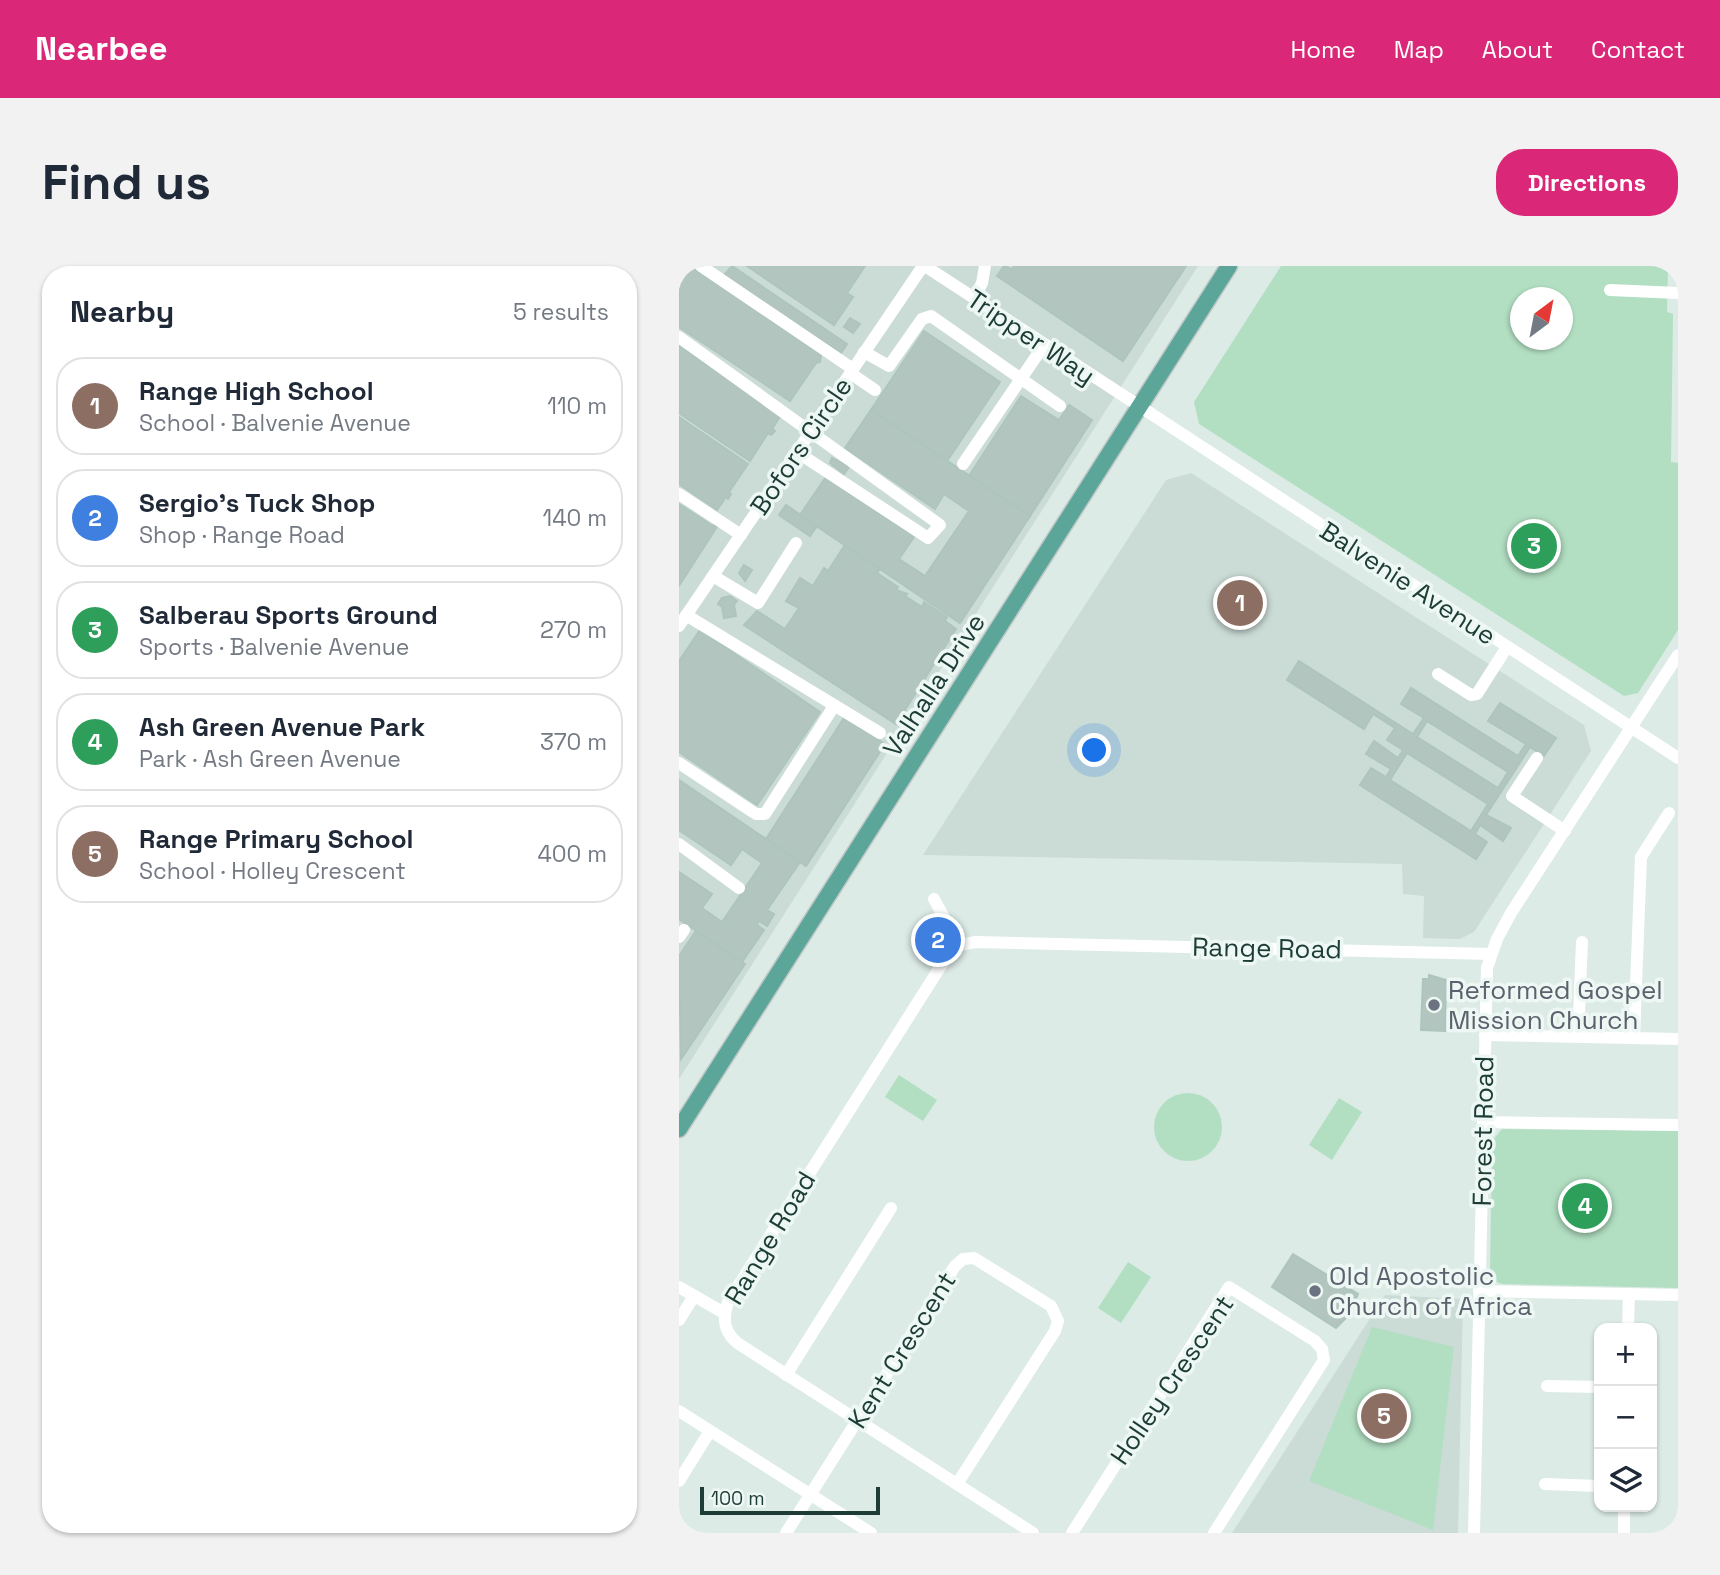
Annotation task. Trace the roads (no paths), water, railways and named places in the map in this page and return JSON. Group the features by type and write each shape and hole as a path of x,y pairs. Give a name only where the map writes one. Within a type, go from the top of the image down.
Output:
{"main road":[{"name":"Valhalla Drive","path":"679,1129 1229,266"}],"street":[{"path":"701,266 852,371 875,390"},
{"name":"Bofors Circle","path":"683,621 924,266"},
{"name":"Tripper Way","path":"924,266 1138,408"},
{"path":"974,299 982,283 985,266"},
{"path":"1610,290 1678,293"},
{"path":"865,352 889,366 922,319 928,315 1060,406"},
{"path":"679,337 797,419 810,432 940,525 928,538 797,452"},
{"path":"963,464 1044,345"},
{"name":"Balvenie Avenue","path":"1138,408 1678,758"},
{"path":"679,494 741,535"},
{"path":"713,576 758,603 796,543"},
{"path":"683,621 880,733"},
{"path":"1438,674 1471,695 1477,694 1507,647"},
{"name":"Forest Road","path":"1474,1533 1486,974 1491,954 1511,913 1678,655"},
{"path":"679,763 756,814 765,814 834,706"},
{"path":"1537,758 1512,796 1565,831"},
{"path":"1633,1038 1641,857 1669,813"},
{"path":"679,844 739,888"},
{"path":"934,899 959,945"},
{"name":"Range Road","path":"1033,1533 733,1340 725,1327 727,1302 949,953 959,945 976,942 1491,954"},
{"path":"1578,1037 1582,942"},
{"path":"1485,1034 1678,1039"},
{"path":"1483,1122 1678,1125"},
{"path":"786,1375 891,1208"},
{"name":"Kent Crescent","path":"786,1533 955,1266 963,1259 979,1260 1051,1306 1058,1315 1055,1331 957,1484"},
{"path":"679,1287 725,1313"},
{"name":"Holley Crescent","path":"1072,1533 1229,1287 1319,1345 1324,1360 1214,1533"},
{"path":"1479,1291 1678,1295"},
{"path":"1628,1323 1629,1294"},
{"path":"679,1320 694,1296"},
{"path":"1547,1386 1594,1387"},
{"path":"679,1410 871,1533"},
{"path":"679,1480 710,1431"},
{"path":"1545,1484 1594,1486"},
{"path":"1624,1512 1624,1533"}],"place":[{"name":"Salberau Sports Ground","path":"1534,546"},
{"name":"Range High School","path":"1240,603"},
{"name":"Sergio's Tuck Shop","path":"938,940"},
{"name":"Reformed Gospel Mission Church","path":"1434,1005"},
{"name":"Ash Green Avenue Park","path":"1585,1206"},
{"name":"Old Apostolic Church of Africa","path":"1315,1291"},
{"name":"Range Primary School","path":"1384,1416"}]}
